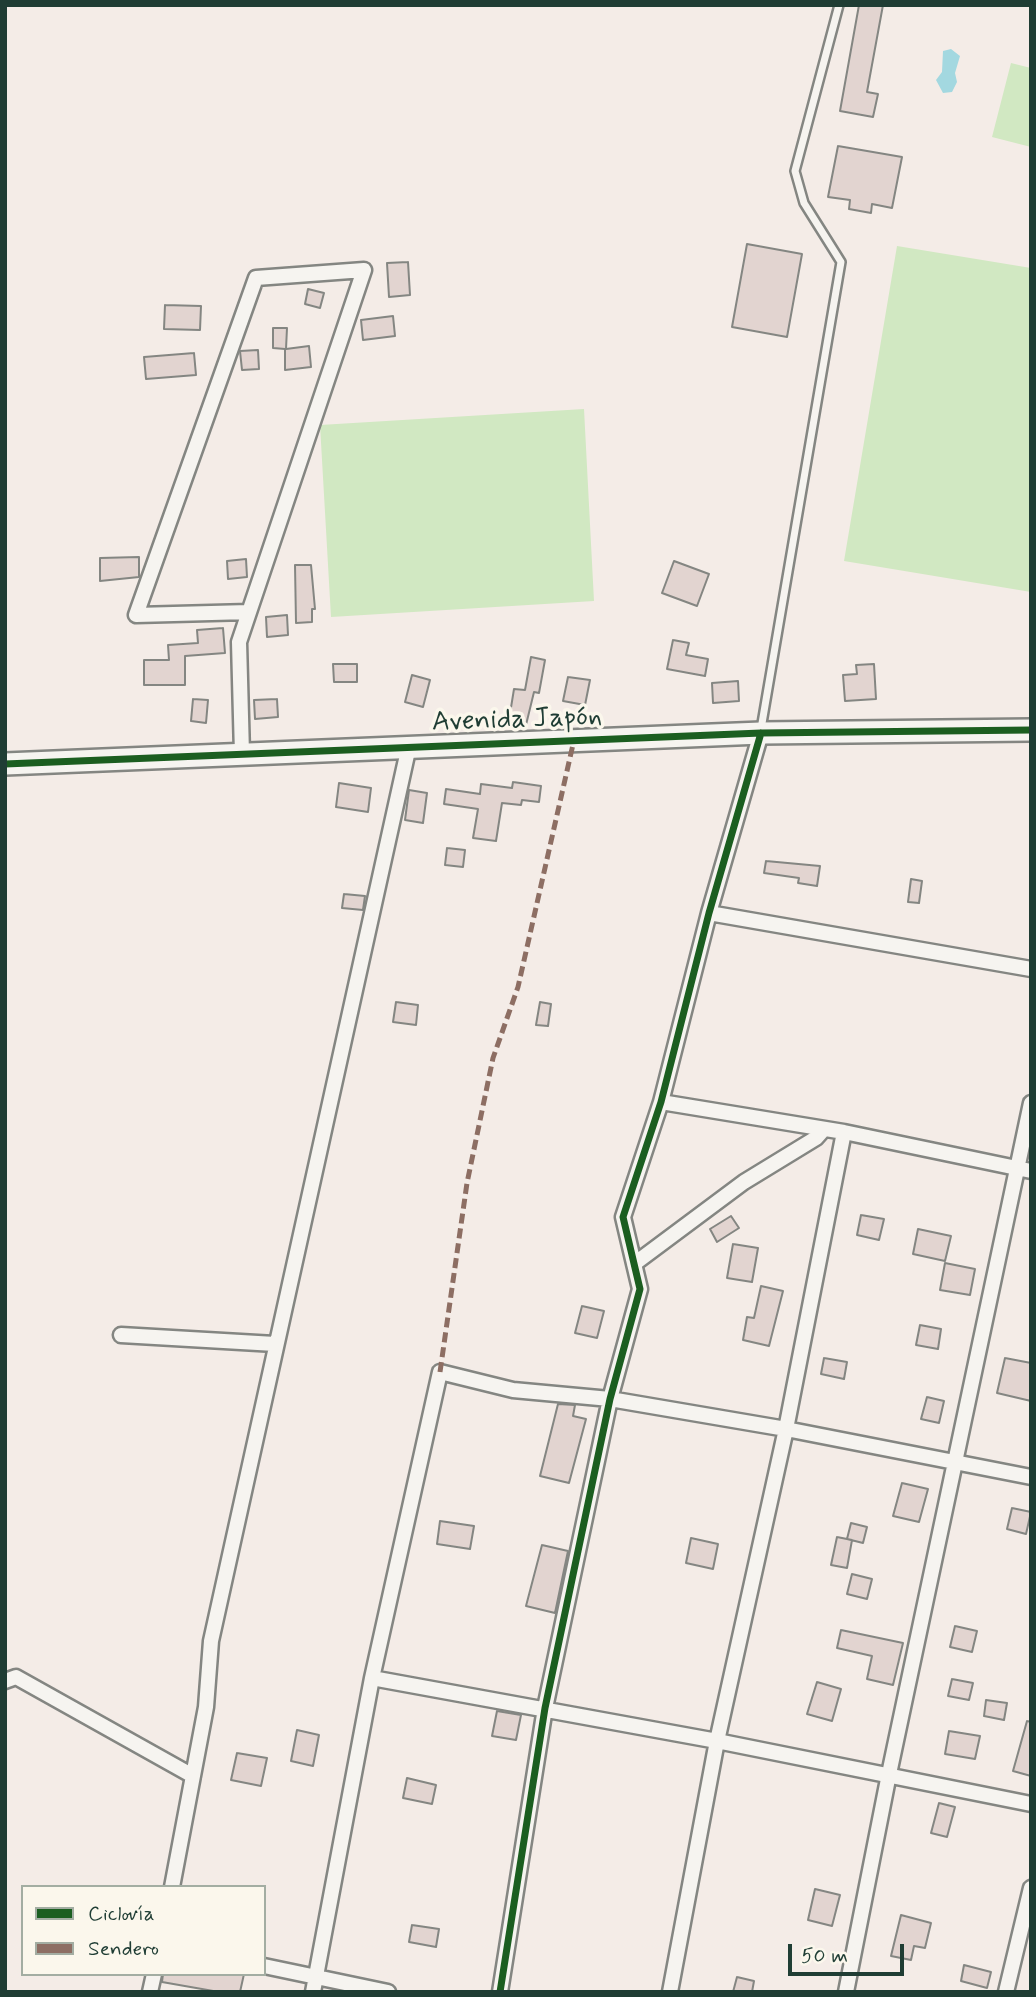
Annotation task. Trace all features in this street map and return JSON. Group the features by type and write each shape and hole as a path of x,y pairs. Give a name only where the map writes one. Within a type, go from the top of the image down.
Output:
{"street":[{"path":"242,754 239,642 364,270 256,278 136,615 249,612"},
{"name":"Avenida Japón","path":"5,764 761,733 1031,730"},
{"path":"500,1992 545,1708 610,1399 640,1289 623,1217 661,1102 709,913 761,733"},
{"path":"172,1885 206,1707 211,1641 409,746"},
{"path":"709,913 1031,969"},
{"path":"661,1102 844,1132 1031,1171"},
{"path":"846,1992 889,1774 1031,1103"},
{"path":"634,1264 744,1182 816,1139 824,1129"},
{"path":"670,1992 716,1741 786,1429 844,1132"},
{"path":"121,1335 275,1344"},
{"path":"313,1992 372,1678 439,1372 513,1390 610,1399 786,1429 1031,1477"},
{"path":"5,1681 16,1677 193,1776"},
{"path":"372,1678 545,1708 1031,1804"},
{"path":"1006,1992 1031,1888"},
{"path":"266,1966 388,1992"}],"lane":[{"path":"761,733 841,262 804,203 795,171 839,5"}],"green space":[{"path":"1011,63 1031,68 1031,147 992,137"},
{"path":"897,246 1031,268 1031,592 844,561"},
{"path":"584,409 594,601 331,617 320,425"}],"water":[{"path":"951,49 960,56 955,73 957,82 952,92 943,93 936,80 942,72 943,51"}],"building":[{"path":"859,5 883,5 867,92 878,94 873,117 840,111"},
{"path":"838,146 902,157 892,208 872,204 871,213 849,209 850,200 828,197"},
{"path":"747,244 802,254 787,337 732,327"},
{"path":"408,262 410,295 389,297 387,263"},
{"path":"308,289 324,293 320,308 305,304"},
{"path":"165,305 201,306 200,330 164,329"},
{"path":"393,316 395,336 363,340 361,320"},
{"path":"273,328 287,328 286,349 309,346 311,367 285,370 285,349 273,348"},
{"path":"258,350 259,369 242,370 240,351"},
{"path":"194,353 196,375 146,379 144,357"},
{"path":"139,557 139,577 100,581 100,558"},
{"path":"246,559 247,577 228,579 227,561"},
{"path":"674,561 709,574 697,606 662,593"},
{"path":"295,565 311,565 315,609 312,609 312,622 296,623"},
{"path":"287,615 288,635 267,637 266,617"},
{"path":"223,628 225,653 185,656 185,685 144,685 144,660 169,660 168,645 198,643 197,630"},
{"path":"673,640 689,643 686,655 708,659 705,676 667,669"},
{"path":"531,657 545,660 539,693 534,692 525,729 508,726 514,689 525,690"},
{"path":"333,664 357,664 357,682 334,682"},
{"path":"874,664 876,699 845,701 843,675 857,674 856,665"},
{"path":"412,675 430,680 423,707 405,702"},
{"path":"568,677 590,680 585,705 563,701"},
{"path":"738,681 739,701 713,703 712,683"},
{"path":"193,699 208,700 206,723 191,721"},
{"path":"277,699 278,717 255,719 254,700"},
{"path":"513,782 541,786 539,802 522,800 521,805 502,803 496,841 473,838 478,809 444,804 446,789 480,794 481,784 512,788"},
{"path":"339,783 371,788 368,812 336,807"},
{"path":"409,790 427,793 423,823 405,820"},
{"path":"447,848 465,850 463,867 445,865"},
{"path":"766,861 820,866 817,886 798,883 799,878 764,873"},
{"path":"911,879 922,881 919,903 908,902"},
{"path":"344,894 365,896 363,910 342,908"},
{"path":"396,1002 418,1005 416,1025 393,1022"},
{"path":"540,1002 551,1004 548,1026 536,1025"},
{"path":"861,1215 884,1219 879,1240 857,1235"},
{"path":"731,1216 739,1228 717,1242 710,1229"},
{"path":"918,1229 951,1236 945,1261 913,1254"},
{"path":"733,1244 758,1248 752,1282 727,1278"},
{"path":"945,1263 975,1269 970,1295 940,1290"},
{"path":"761,1286 783,1291 769,1346 743,1340 747,1317 754,1318"},
{"path":"582,1306 604,1311 597,1338 575,1333"},
{"path":"920,1325 941,1329 938,1349 916,1345"},
{"path":"824,1358 847,1362 844,1379 821,1374"},
{"path":"1005,1358 1031,1363 1031,1401 997,1393"},
{"path":"927,1397 944,1401 939,1423 921,1419"},
{"path":"558,1404 575,1405 573,1416 586,1419 569,1483 540,1476"},
{"path":"902,1483 928,1489 919,1522 893,1516"},
{"path":"1012,1508 1031,1512 1026,1534 1007,1529"},
{"path":"440,1521 474,1526 470,1549 437,1544"},
{"path":"851,1523 867,1527 863,1543 847,1539"},
{"path":"837,1537 852,1540 847,1568 831,1565"},
{"path":"691,1538 718,1544 713,1569 686,1563"},
{"path":"542,1545 568,1551 555,1613 526,1606"},
{"path":"852,1574 872,1579 867,1599 847,1594"},
{"path":"955,1626 977,1631 972,1652 950,1647"},
{"path":"841,1630 903,1643 893,1685 867,1679 872,1656 837,1648"},
{"path":"952,1679 973,1683 969,1700 948,1696"},
{"path":"817,1682 841,1689 832,1721 807,1714"},
{"path":"986,1700 1007,1703 1004,1720 984,1716"},
{"path":"497,1711 521,1715 516,1740 492,1736"},
{"path":"1027,1721 1031,1722 1031,1776 1013,1771"},
{"path":"297,1730 319,1735 313,1766 291,1761"},
{"path":"949,1731 980,1736 975,1759 945,1754"},
{"path":"237,1753 267,1758 261,1786 231,1780"},
{"path":"407,1778 436,1785 432,1804 403,1798"},
{"path":"939,1803 955,1807 947,1837 931,1833"},
{"path":"815,1889 840,1895 832,1926 808,1920"},
{"path":"901,1915 931,1923 925,1948 914,1946 911,1960 891,1956"},
{"path":"412,1925 439,1929 436,1947 409,1942"},
{"path":"964,1965 991,1972 987,1988 961,1981"},
{"path":"163,1976 244,1976 240,1992 219,1992 162,1982"},
{"path":"737,1977 754,1981 752,1992 733,1992"}],"marked path":[{"path":"440,1372 467,1183 493,1058 518,987 574,740"}],"cycle path":[{"path":"5,764 761,733 1031,730"},
{"path":"500,1992 545,1708 610,1399 640,1289 623,1217 661,1102 709,913 761,733"}]}
